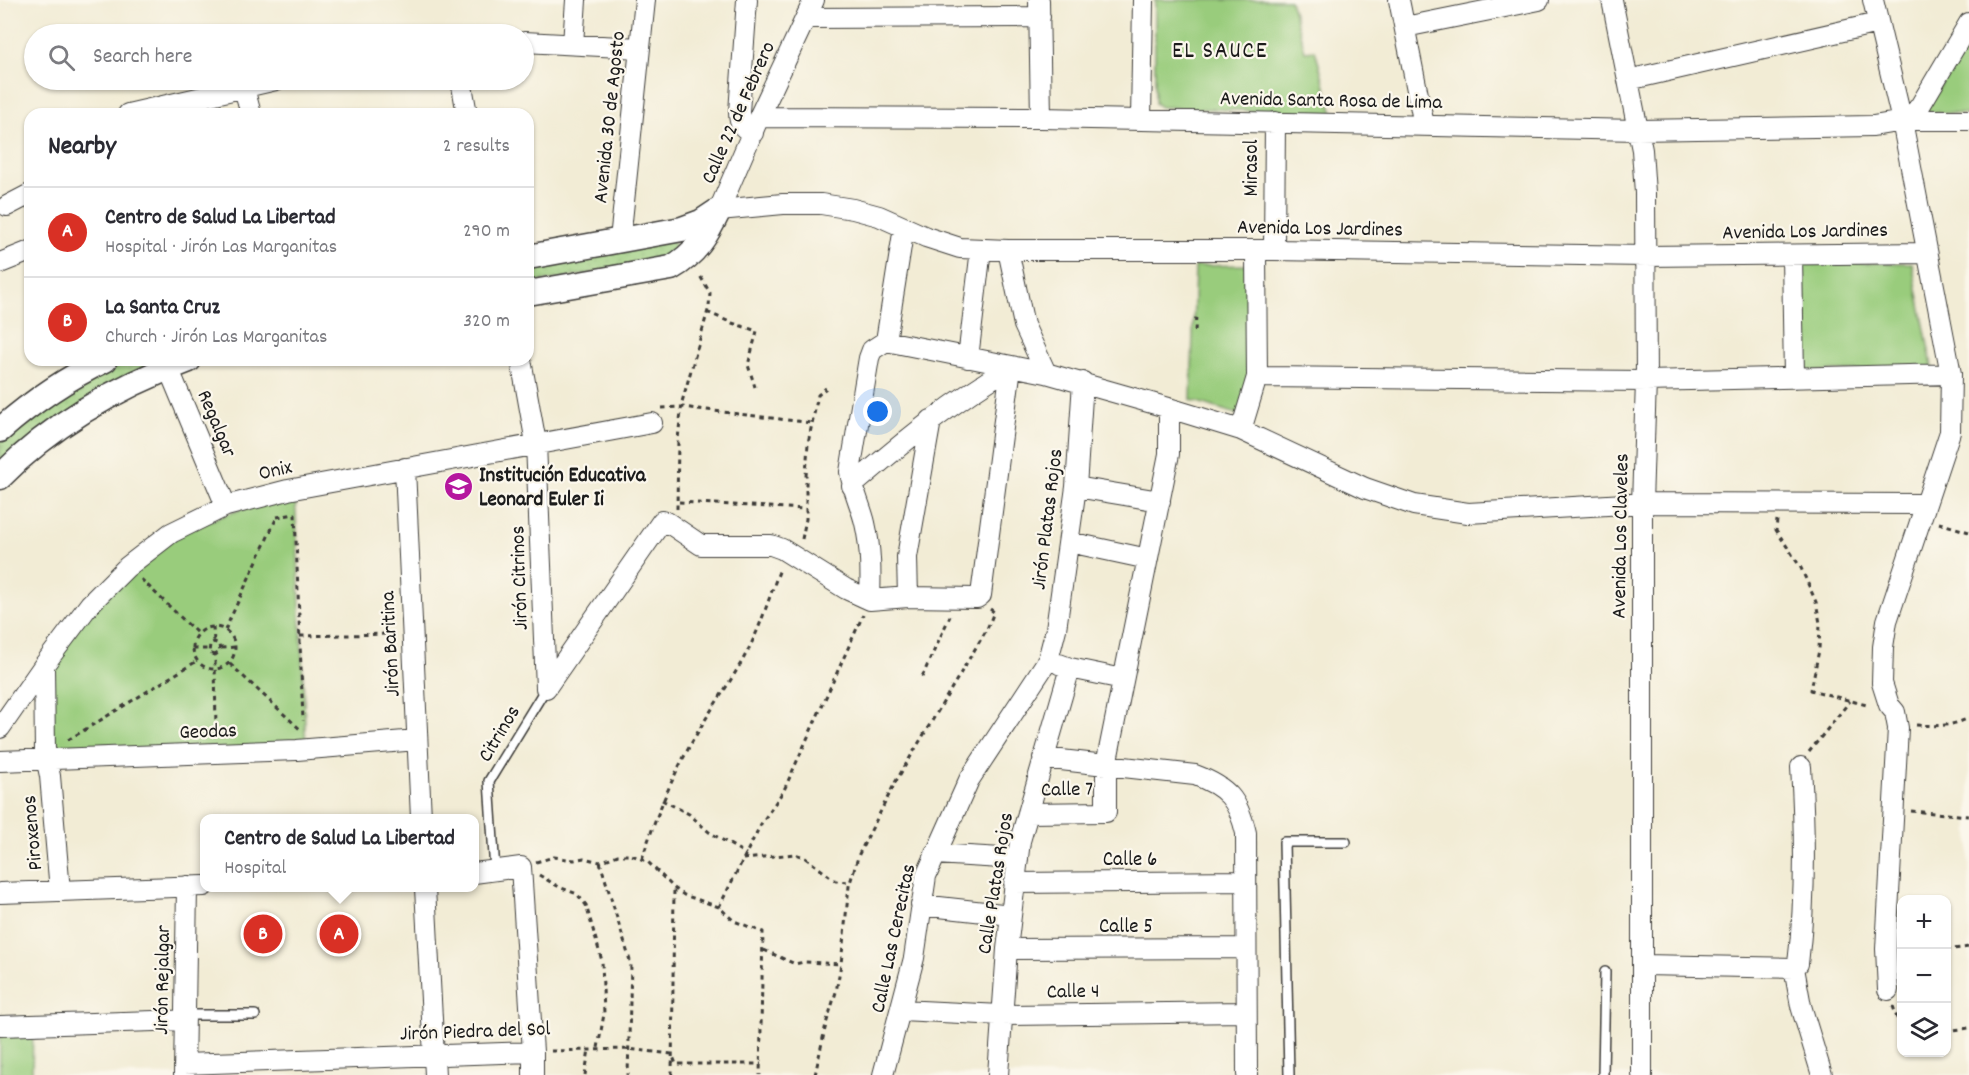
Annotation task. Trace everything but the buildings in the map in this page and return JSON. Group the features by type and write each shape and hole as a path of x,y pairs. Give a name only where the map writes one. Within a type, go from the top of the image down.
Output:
{"street":[{"path":"573,44 576,0"},
{"name":"Avenida 30 de Agosto","path":"620,240 645,0"},
{"path":"747,0 739,121 743,129 756,125"},
{"path":"1142,120 1143,0"},
{"path":"1399,0 1424,125"},
{"path":"1405,27 1539,0"},
{"name":"Avenida Los Claveles","path":"1612,0 1642,150 1645,193 1646,381 1642,503 1644,965 1642,1075"},
{"path":"1873,0 1906,121 1927,253 1951,374 1950,432 1887,621 1883,647 1882,682 1889,705 1896,718 1894,810 1886,949 1888,990"},
{"path":"810,9 1040,8 1041,118"},
{"name":"Calle 22 de Febrero","path":"719,210 810,9"},
{"path":"1628,80 1878,23"},
{"path":"1906,121 1920,106 1969,23"},
{"path":"534,42 640,48"},
{"path":"160,108 236,90"},
{"path":"245,90 249,108"},
{"path":"463,90 466,108"},
{"name":"Avenida Santa Rosa de Lima","path":"756,125 1041,118 1638,130 1873,126 1906,121 1969,120"},
{"name":"Mirasol","path":"1241,430 1257,377 1275,122"},
{"path":"7,206 24,197"},
{"name":"Avenida Los Jardines","path":"719,210 783,204 821,204 879,216 960,248 1008,250 1265,250 1646,256 1927,253"},
{"path":"534,255 682,229 701,222 719,210"},
{"path":"534,292 671,268 696,249 707,235 719,210"},
{"path":"886,341 904,227"},
{"path":"968,358 981,249"},
{"path":"1008,250 1024,325 1046,373"},
{"path":"0,263 24,253"},
{"path":"1792,255 1794,378"},
{"path":"870,600 869,538 852,486 850,472 869,358 872,350 886,341 1083,382 1241,430 1365,488 1414,505 1468,513 1642,503 1779,504 1923,511"},
{"path":"0,430 52,390 94,366"},
{"path":"0,477 41,440 89,408 166,366"},
{"name":"Regalgar","path":"175,366 226,506"},
{"name":"Jirón Citrinos","path":"522,366 536,443 546,688"},
{"path":"852,486 931,420 977,387 1011,367"},
{"path":"546,688 662,521 702,545 771,545 846,589 870,600 908,597 977,598 982,591 1011,367"},
{"path":"1257,377 1646,381 1951,374"},
{"name":"Jirón Platas Rojos","path":"1048,660 1056,629 1076,487 1083,382"},
{"path":"1106,765 1169,454 1169,408"},
{"path":"908,597 907,557 931,420"},
{"name":"Onix","path":"0,728 90,604 130,563 171,533 226,506 288,490 649,423"},
{"name":"Jirón Baritina","path":"405,468 421,814"},
{"path":"1076,487 1160,501"},
{"path":"1069,542 1148,559"},
{"path":"1048,660 1070,669 1123,679"},
{"name":"Calle Las Cerecitas","path":"883,1075 919,933 926,876 969,780 1048,660"},
{"name":"Piroxenos","path":"44,665 46,759 50,776 60,891"},
{"name":"Calle Platas Rojos","path":"998,1075 1007,949 1018,859 1043,758 1070,669"},
{"name":"Geodas","path":"0,761 297,750 417,740"},
{"path":"1043,758 1195,775 1215,782 1230,795 1241,813 1246,833 1247,1075"},
{"name":"Calle 7","path":"1028,813 1106,812 1106,765"},
{"path":"1644,965 1794,968 1798,964 1802,920 1805,818 1801,767"},
{"path":"935,854 1018,859"},
{"path":"479,873 525,867 533,1075"},
{"name":"Calle 6","path":"1014,883 1246,881"},
{"path":"0,893 196,886"},
{"name":"Jirón Rejalgar","path":"184,1070 185,1017 196,886"},
{"path":"425,892 435,1065"},
{"path":"921,905 1011,915"},
{"name":"Calle 5","path":"1007,949 1246,948"},
{"path":"1794,968 1801,1006 1822,1075"},
{"name":"Calle 4","path":"901,1010 1001,1015 1246,1012"},
{"path":"0,1026 185,1017"},
{"name":"Jirón Piedra del Sol","path":"184,1070 435,1065 533,1052"}],"lane":[{"name":"Citrinos","path":"495,871 489,781 546,688"},
{"path":"1289,1075 1284,842 1346,842"},
{"path":"1603,1075 1605,972"},
{"path":"185,1017 255,1015"}],"path":[{"path":"675,529 678,502 678,439 682,407 710,293 702,277 685,259"},
{"path":"707,312 732,324 757,332 748,365 754,387"},
{"path":"1195,331 1196,316"},
{"path":"798,559 806,508 806,476 812,423 818,395 826,388"},
{"path":"649,423 646,409 682,407 812,423"},
{"path":"678,502 806,508"},
{"path":"1779,504 1776,530 1801,568 1816,602 1820,623 1819,650 1811,690 1851,700 1896,718 1943,727 1958,724 1969,718"},
{"path":"225,630 281,510"},
{"path":"1923,511 1969,532"},
{"path":"277,517 295,514 303,721"},
{"path":"642,859 662,800 696,735 734,676 754,638 781,566 771,545"},
{"path":"138,576 198,634"},
{"path":"922,677 947,622 953,598"},
{"path":"815,1075 842,964 844,922 850,882 859,854 896,781 993,617 994,612 977,598"},
{"path":"719,907 761,824 784,790 870,600"},
{"path":"213,627 214,642"},
{"path":"213,627 225,630 234,640 236,647 230,663 222,669 215,670 208,669 197,661 193,649 198,634 204,629 213,627"},
{"path":"300,636 389,634"},
{"path":"214,642 221,648"},
{"path":"208,649 214,642"},
{"path":"221,648 236,647"},
{"path":"215,656 221,648"},
{"path":"193,649 208,649"},
{"path":"208,649 215,656"},
{"path":"215,656 216,739"},
{"path":"61,744 197,661"},
{"path":"230,663 304,732"},
{"path":"1801,767 1812,747 1851,700"},
{"path":"662,800 689,814 709,832 746,854"},
{"path":"1894,810 1969,816"},
{"path":"743,859 795,854 804,857 836,881 850,882"},
{"path":"525,867 554,857 574,860 584,858 600,862 618,855 632,855 648,862 684,895 719,907 734,921 763,932 760,1075"},
{"path":"600,862 632,964 628,1075"},
{"path":"525,867 559,887 577,894 586,905 602,961 604,1014 598,1048"},
{"path":"672,1075 674,888"},
{"path":"1951,949 1969,947"},
{"path":"764,950 795,964 804,962 842,964"},
{"path":"1888,990 1897,1018"},
{"path":"1951,1030 1969,1028"},
{"name":"Jirón Piedra del Sol","path":"533,1052 628,1048 672,1054 676,1064 761,1064"},
{"path":"585,1075 589,1049"}],"green space":[{"path":"1155,0 1290,0 1305,51 1315,50 1333,114 1161,107 1155,103"},
{"path":"1969,39 1969,115 1925,111"},
{"path":"668,239 674,243 674,254 667,260 534,283 534,264"},
{"path":"1800,263 1912,263 1933,371 1800,371"},
{"path":"1252,265 1252,378 1243,416 1191,400 1195,266"},
{"path":"106,366 146,366 146,370 0,467 0,437 86,376"},
{"path":"295,490 306,749 46,759 45,665 90,604 172,534"},
{"path":"33,1029 32,1075 0,1075 0,1030"}],"place":[{"name":"Institución Educativa Leonard Euler Ii","path":"458,486"},
{"name":"La Santa Cruz","path":"263,934"},
{"name":"Centro de Salud La Libertad","path":"339,934"}],"district":[{"name":"EL SAUCE","path":"1220,49"}]}
